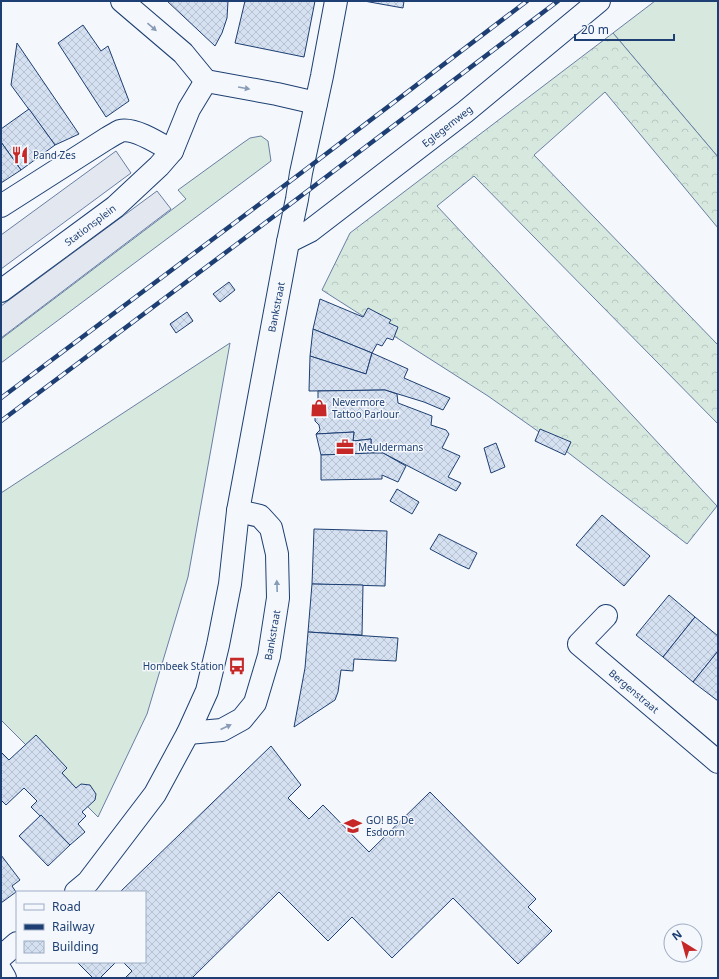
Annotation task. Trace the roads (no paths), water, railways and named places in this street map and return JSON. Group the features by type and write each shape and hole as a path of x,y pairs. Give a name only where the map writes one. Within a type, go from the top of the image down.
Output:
{"street":[{"path":"122,1 182,53 206,81 316,102"},
{"name":"Bankstraat","path":"77,891 88,882 155,794 188,733 207,692 230,584 238,511 288,242 336,1"},
{"name":"Eglegemweg","path":"288,242 310,231 459,116 599,1"},
{"name":"Stationsplein","path":"1,291 115,207 159,166 172,151 189,109 206,81"},
{"path":"1,206 121,131 132,131 153,140 172,151"},
{"name":"Bankstraat","path":"188,733 222,730 242,719 255,703 269,656 278,598 276,554 271,528 260,516 238,511"},
{"name":"Bergenstraat","path":"606,616 580,644 718,762"},
{"path":"1,957 16,944"},
{"path":"1,971 5,978"}],"railway":[{"path":"1,398 527,1"},
{"path":"1,421 558,1"}],"place":[{"name":"Pand Zes","path":"20,155"},
{"name":"Nevermore Tattoo Parlour","path":"319,408"},
{"name":"Meuldermans","path":"345,447"},
{"name":"Hombeek Station","path":"237,666"},
{"name":"GO! BS De Esdoorn","path":"353,826"}]}
